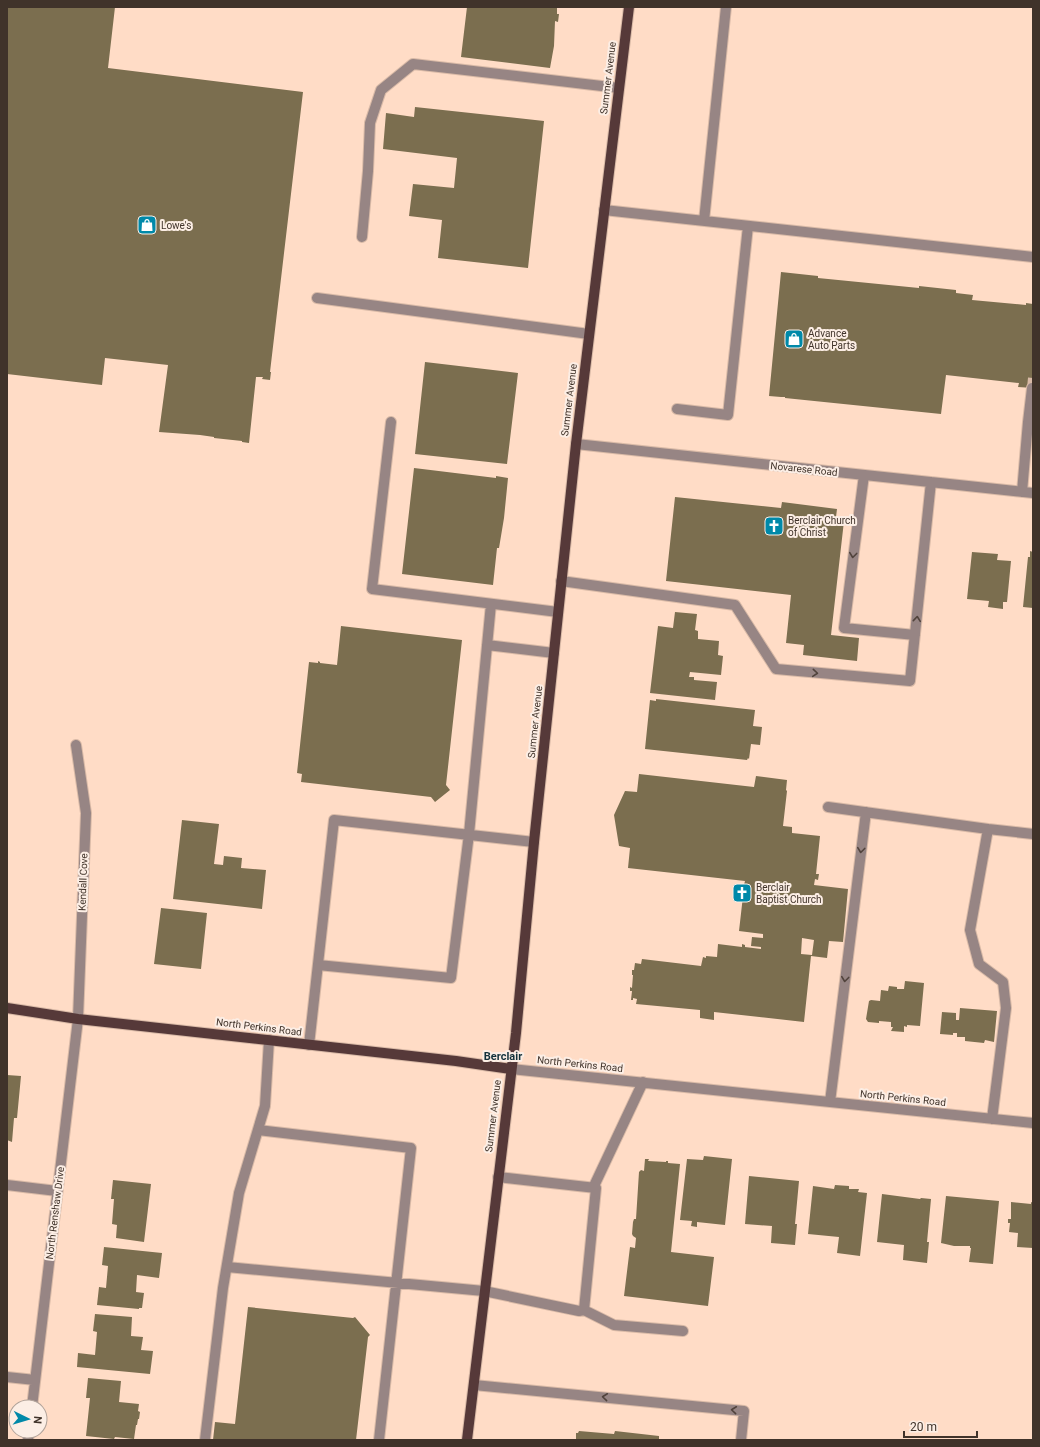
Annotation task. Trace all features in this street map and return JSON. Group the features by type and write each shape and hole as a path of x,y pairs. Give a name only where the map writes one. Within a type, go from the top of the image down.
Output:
{"main road":[{"name":"Summer Avenue","path":"467,1440 516,1033 534,842 576,444 629,7"},
{"name":"North Perkins Road","path":"7,1008 78,1019 456,1061 511,1069"}],"street":[{"path":"704,221 726,7"},
{"path":"362,237 368,171 370,123 381,90 413,64 619,88"},
{"path":"604,210 1033,257"},
{"path":"677,409 728,415 748,226"},
{"path":"317,298 589,334"},
{"path":"1022,492 1031,422 1032,388"},
{"path":"391,422 372,589 558,612"},
{"name":"Novarese Road","path":"576,444 1033,493"},
{"path":"864,475 844,628 915,635"},
{"path":"561,581 735,605 776,670 910,681 930,482"},
{"path":"318,965 451,978 469,834 491,604"},
{"path":"487,645 554,653"},
{"name":"Kendall Cove","path":"76,745 86,813 78,1019"},
{"path":"828,807 1033,834"},
{"path":"830,1102 866,812"},
{"path":"309,1045 334,820 534,842"},
{"path":"988,829 970,930 979,964 1004,982 1006,1008 992,1119"},
{"name":"North Renshaw Drive","path":"33,1399 78,1019"},
{"path":"205,1440 227,1267 239,1193 265,1106 269,1040"},
{"name":"North Perkins Road","path":"511,1069 1033,1123"},
{"path":"584,1310 596,1188 594,1186 643,1082"},
{"path":"258,1130 411,1148 379,1440"},
{"path":"498,1177 594,1186"},
{"path":"7,1185 57,1191"},
{"path":"227,1267 396,1284 484,1291 579,1311 584,1310 614,1325 683,1331"},
{"path":"7,1377 35,1380"},
{"path":"474,1384 744,1411 741,1440"}],"building":[{"name":"Lowe's","path":"7,7 115,7 108,68 303,92 270,380 262,379 263,377 256,377 249,443 200,435 159,432 168,365 105,358 102,385 7,374"},
{"path":"467,7 557,7 557,14 559,14 558,22 555,21 554,46 550,68 461,57"},
{"path":"415,107 544,121 528,268 438,258 442,220 409,216 413,184 454,188 457,158 383,149 386,113 414,117"},
{"path":"781,272 818,276 818,278 919,288 919,286 956,290 956,293 973,295 972,300 1026,305 1026,303 1033,304 1033,388 1018,387 1019,383 946,375 941,414 769,396"},
{"path":"425,362 518,373 507,464 415,454"},
{"path":"414,468 496,478 496,476 508,478 504,518 499,548 497,548 493,585 402,574"},
{"path":"675,497 781,508 782,502 837,509 836,517 844,518 844,521 831,635 859,638 857,661 803,655 804,645 786,643 791,595 666,581"},
{"path":"1030,551 1033,552 1033,608 1023,607 1028,557 1030,557"},
{"path":"972,552 998,554 997,560 1011,561 1007,602 1003,602 1003,609 988,607 989,601 967,599"},
{"path":"675,612 697,614 695,630 698,631 698,639 719,641 718,655 723,656 721,675 690,672 689,677 694,677 694,680 717,682 715,700 650,693 658,626 673,628"},
{"path":"341,626 462,640 446,785 450,790 435,802 431,797 301,782 302,774 297,773 309,662 318,663 318,661 320,663 337,665"},
{"path":"656,699 755,710 753,726 762,727 760,745 751,744 749,759 748,758 747,760 645,749 650,700 656,701"},
{"path":"639,774 754,787 756,776 787,780 783,826 792,827 792,833 820,836 816,874 819,874 818,880 815,879 814,885 848,889 843,942 829,941 827,958 811,956 804,1022 714,1012 714,1020 700,1018 700,1010 636,1004 637,999 633,998 633,1000 631,1000 632,991 630,991 630,987 632,988 632,970 634,970 635,963 641,964 642,959 701,966 703,957 717,957 718,944 742,947 742,944 745,945 745,947 761,949 761,947 751,946 752,937 763,938 763,934 739,931 743,896 741,896 745,881 628,868 630,848 619,846 614,815 625,791 637,792","holes":["802,938 814,940 812,955 801,954"]},
{"path":"182,820 219,824 214,864 223,865 224,856 242,858 241,868 266,870 262,909 173,899"},
{"path":"161,908 207,913 201,969 154,964"},
{"path":"905,981 924,983 920,1026 904,1026 904,1032 891,1031 893,1027 891,1027 891,1022 868,1022 866,1019 869,1001 880,1001 881,990 888,991 889,986 897,987 897,989 904,989"},
{"path":"960,1008 997,1011 994,1042 985,1040 984,1043 965,1041 965,1037 957,1037 957,1033 953,1033 953,1035 940,1034 942,1012 956,1013 956,1020 959,1020"},
{"path":"7,1075 21,1076 17,1118 14,1118 12,1142 7,1140"},
{"path":"704,1156 732,1159 725,1225 697,1222 697,1227 691,1226 692,1221 680,1220 687,1159 703,1160"},
{"path":"645,1159 649,1159 648,1161 668,1161 668,1163 680,1164 671,1252 714,1257 708,1306 624,1296 630,1247 635,1248 636,1238 632,1234 633,1222 634,1219 636,1219 639,1172 641,1170 644,1171"},
{"path":"749,1176 799,1181 795,1224 797,1224 795,1245 771,1243 772,1226 745,1224"},
{"path":"113,1180 151,1184 144,1242 116,1238 117,1225 112,1224 114,1199 111,1199"},
{"path":"835,1185 849,1186 849,1189 859,1189 858,1192 867,1193 860,1256 837,1253 839,1237 808,1234 813,1186 834,1189"},
{"path":"882,1194 931,1199 927,1242 929,1242 927,1263 903,1260 904,1245 877,1242"},
{"path":"946,1196 999,1201 993,1264 969,1262 970,1246 954,1246 941,1243"},
{"path":"1011,1202 1033,1203 1033,1248 1017,1247 1018,1233 1009,1232 1010,1223 1008,1223 1008,1219 1011,1219"},
{"path":"104,1247 162,1253 159,1278 137,1275 136,1292 144,1293 142,1308 97,1305 99,1287 106,1288 108,1266 102,1265"},
{"path":"248,1307 355,1317 370,1335 368,1337 356,1440 213,1440 215,1422 235,1424"},
{"path":"95,1314 132,1317 131,1336 143,1337 141,1350 153,1351 150,1374 77,1367 78,1353 95,1355 97,1332 93,1331"},
{"path":"88,1378 121,1381 119,1402 139,1404 139,1419 136,1425 134,1439 115,1437 114,1439 86,1436 90,1398 86,1398"},
{"path":"579,1431 614,1434 615,1431 659,1436 659,1440 576,1440 576,1433"}],"tunnel":[{"path":"1032,388 1033,378"}],"place":[{"name":"Lowe's","path":"147,225"},
{"name":"Advance Auto Parts","path":"794,339"},
{"name":"Berclair Church of Christ","path":"774,526"},
{"name":"Berclair Baptist Church","path":"742,893"}],"district":[{"name":"Berclair","path":"503,1056"}]}
